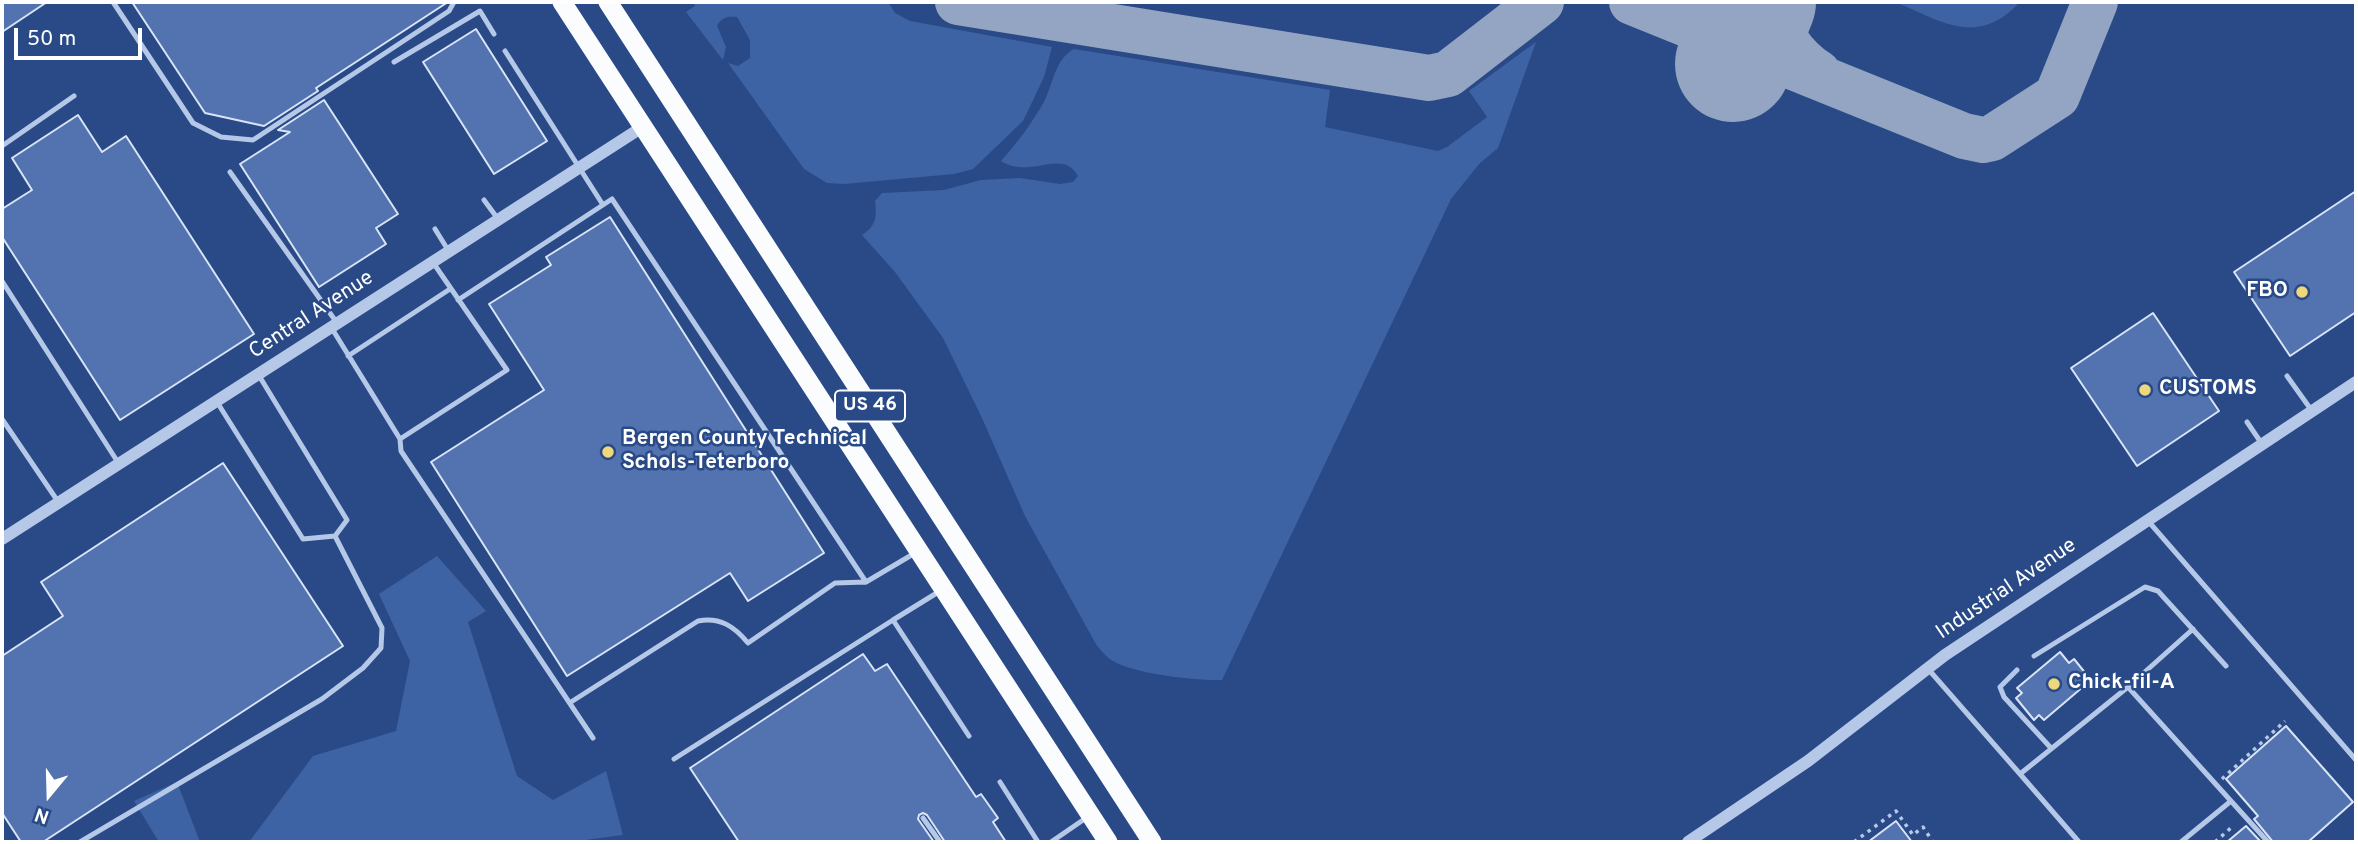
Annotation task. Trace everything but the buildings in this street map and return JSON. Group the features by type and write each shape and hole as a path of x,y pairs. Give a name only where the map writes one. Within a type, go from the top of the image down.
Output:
{"highway":[{"name":"US 46","path":"562,2 1108,842"},
{"name":"US 46","path":"608,2 1152,842"}],"street":[{"name":"Central Avenue","path":"2,540 643,126"},
{"name":"Industrial Avenue","path":"1688,842 1808,761 1927,668 2356,383"}],"lane":[{"path":"114,2 193,123 221,137 253,140 449,12 454,2"},
{"path":"394,62 480,11 494,34"},
{"path":"505,51 603,205"},
{"path":"2,146 74,96"},
{"path":"230,172 334,325 348,356 400,439 401,451 593,738"},
{"path":"458,300 612,199 866,582"},
{"path":"484,200 498,219"},
{"path":"435,229 449,251"},
{"path":"400,439 507,370 432,261"},
{"path":"2,281 119,464"},
{"path":"348,356 450,289"},
{"path":"216,401 303,538 335,536 347,520 258,374"},
{"path":"2287,376 2312,411"},
{"path":"2,419 59,503"},
{"path":"2247,422 2262,444"},
{"path":"2147,520 2356,760"},
{"path":"80,842 322,699 363,668 381,648 382,628 335,536"},
{"path":"570,702 698,621 710,618 726,623 737,630 748,643 835,583 866,582 918,551"},
{"path":"2034,656 2145,587 2158,591 2226,666"},
{"path":"674,759 942,590"},
{"path":"892,620 969,736"},
{"path":"2020,774 2128,687 2193,629"},
{"path":"1927,668 2079,842"},
{"path":"2017,670 2000,687 2004,697 2051,748"},
{"path":"2128,687 2268,842"},
{"path":"1000,782 1038,842"},
{"path":"2181,842 2231,801"},
{"path":"1051,842 1090,816"},
{"path":"923,818 940,842"}],"path":[{"path":"2216,785 2285,721"},
{"path":"1854,842 1896,811 1913,835 1923,827 1933,842"},
{"path":"2215,842 2232,827"}],"shaded area":[{"path":"693,2 888,2 895,13 910,21 1052,47 1044,77 1023,121 973,169 954,174 844,184 827,183 804,169 728,63 738,66 750,58 750,40 737,17 725,18 717,26 726,47 723,60 686,12 695,6"},
{"path":"1895,2 2020,2 2004,16 1989,24 1974,27 1944,22"},
{"path":"1536,42 1498,148 1479,164 1451,199 1222,680 1150,673 1111,660 1097,646 1025,516 943,338 895,272 862,235 874,221 875,201 882,193 944,190 981,180 1020,178 1060,184 1073,182 1078,176 1063,164 1023,167 1001,161 1034,118 1044,102 1059,65 1074,49 1330,90 1325,127 1438,151 1487,117 1469,91"},
{"path":"437,556 486,611 468,622 517,776 553,800 606,771 623,835 570,842 249,842 313,756 396,731 410,661 379,594"},
{"path":"177,782 200,842 159,842 134,801"}],"taxiway":[{"path":"958,2 1429,78 1448,74 1541,2"},
{"path":"1632,2 1964,136 1983,140 1992,138 2057,96 2095,2"},
{"path":"1673,15 1710,16 1743,2"},
{"path":"1774,2 1778,23 1787,43 1818,73"}],"runway":[{"path":"1733,64 1758,2"}],"place":[{"name":"FBO","path":"2302,292"},
{"name":"CUSTOMS","path":"2145,390"},
{"name":"Bergen County Technical Schols-Teterboro","path":"608,452"},
{"name":"Chick-fil-A","path":"2054,684"}]}
